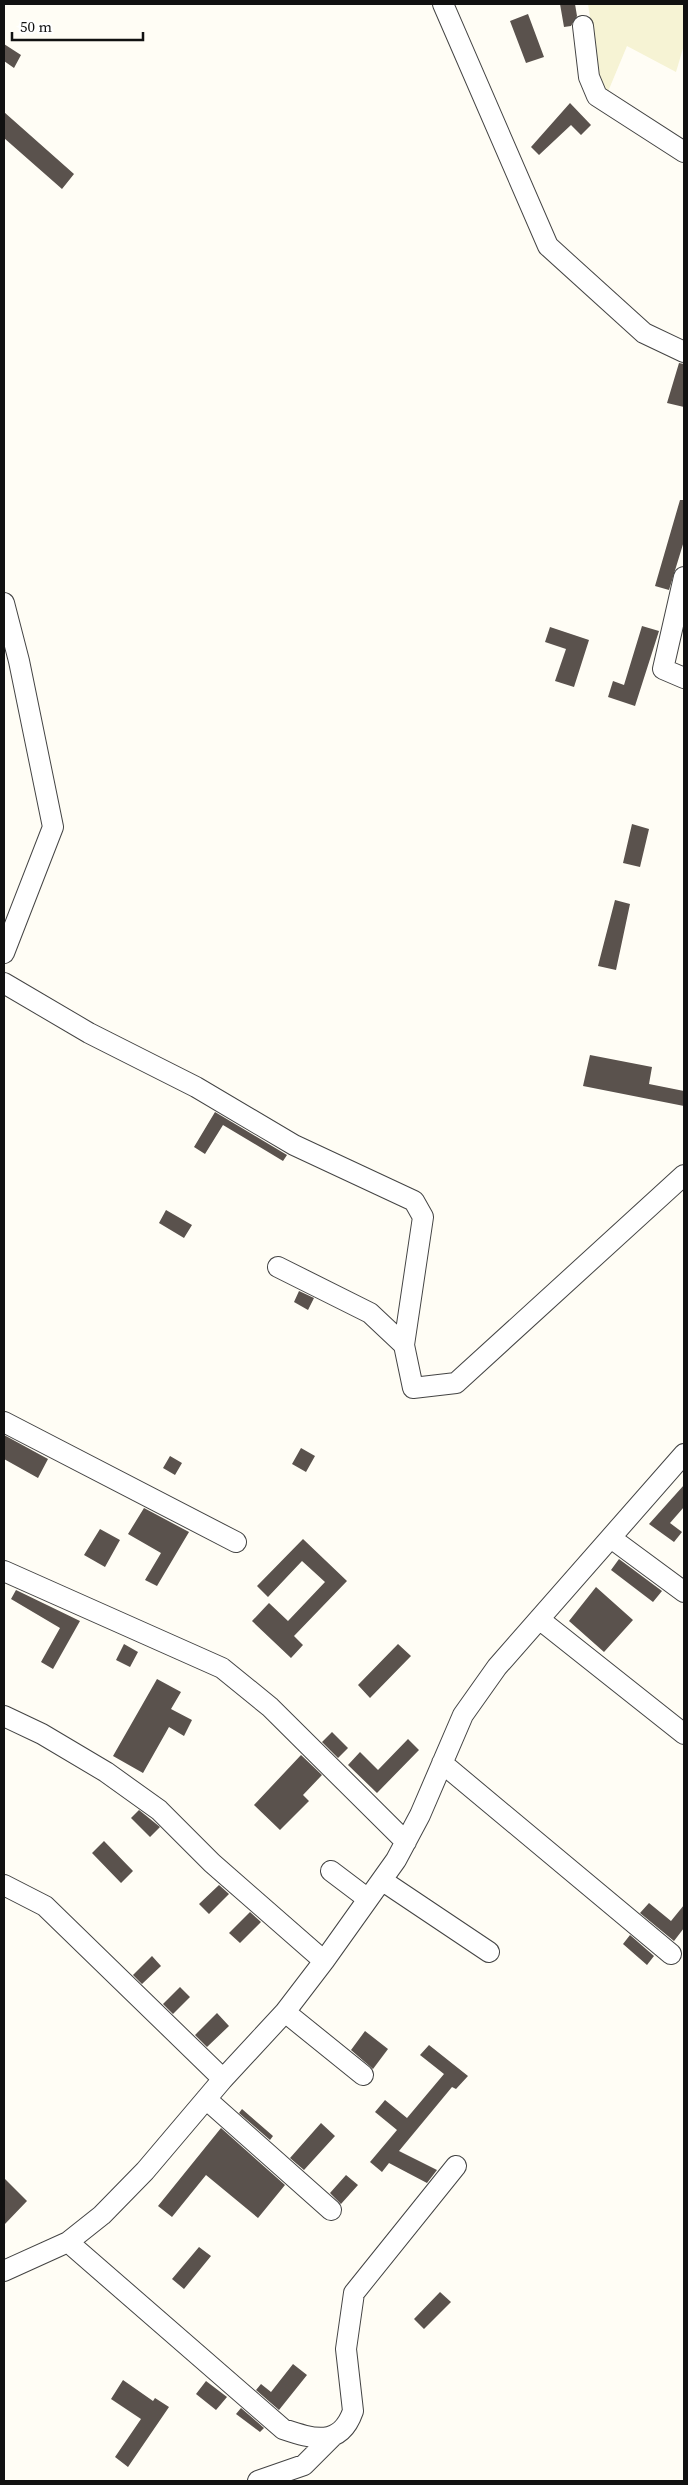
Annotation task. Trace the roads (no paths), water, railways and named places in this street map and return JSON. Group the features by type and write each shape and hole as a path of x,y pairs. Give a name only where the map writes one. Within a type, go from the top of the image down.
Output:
{"street":[{"path":"443,4 548,246 644,333 684,352"},
{"path":"583,26 589,77 597,96 684,152"},
{"path":"684,577 663,669 684,678"},
{"path":"4,603 19,661 53,827 4,953"},
{"path":"4,983 89,1033 196,1086 294,1145 414,1202 423,1217 404,1345 413,1388 456,1384 684,1175"},
{"path":"278,1267 370,1313 404,1345"},
{"path":"4,1422 236,1542"},
{"path":"4,2271 68,2242 102,2215 139,2177 223,2079 284,2012 383,1881 406,1842 463,1715 497,1667 682,1460"},
{"path":"611,1538 684,1592"},
{"path":"4,1571 222,1668 270,1707 406,1842"},
{"path":"539,1619 684,1734"},
{"path":"4,1716 42,1734 106,1772 159,1810 212,1863 324,1961"},
{"path":"442,1763 671,1954"},
{"path":"331,1871 368,1899"},
{"path":"383,1881 489,1952"},
{"path":"4,1885 45,1906 223,2079"},
{"path":"284,2012 363,2075"},
{"path":"206,2099 331,2210"},
{"path":"258,2481 304,2466 345,2426 354,2411 346,2349 354,2294 456,2166"},
{"path":"68,2242 283,2429 322,2439 333,2436"}]}
